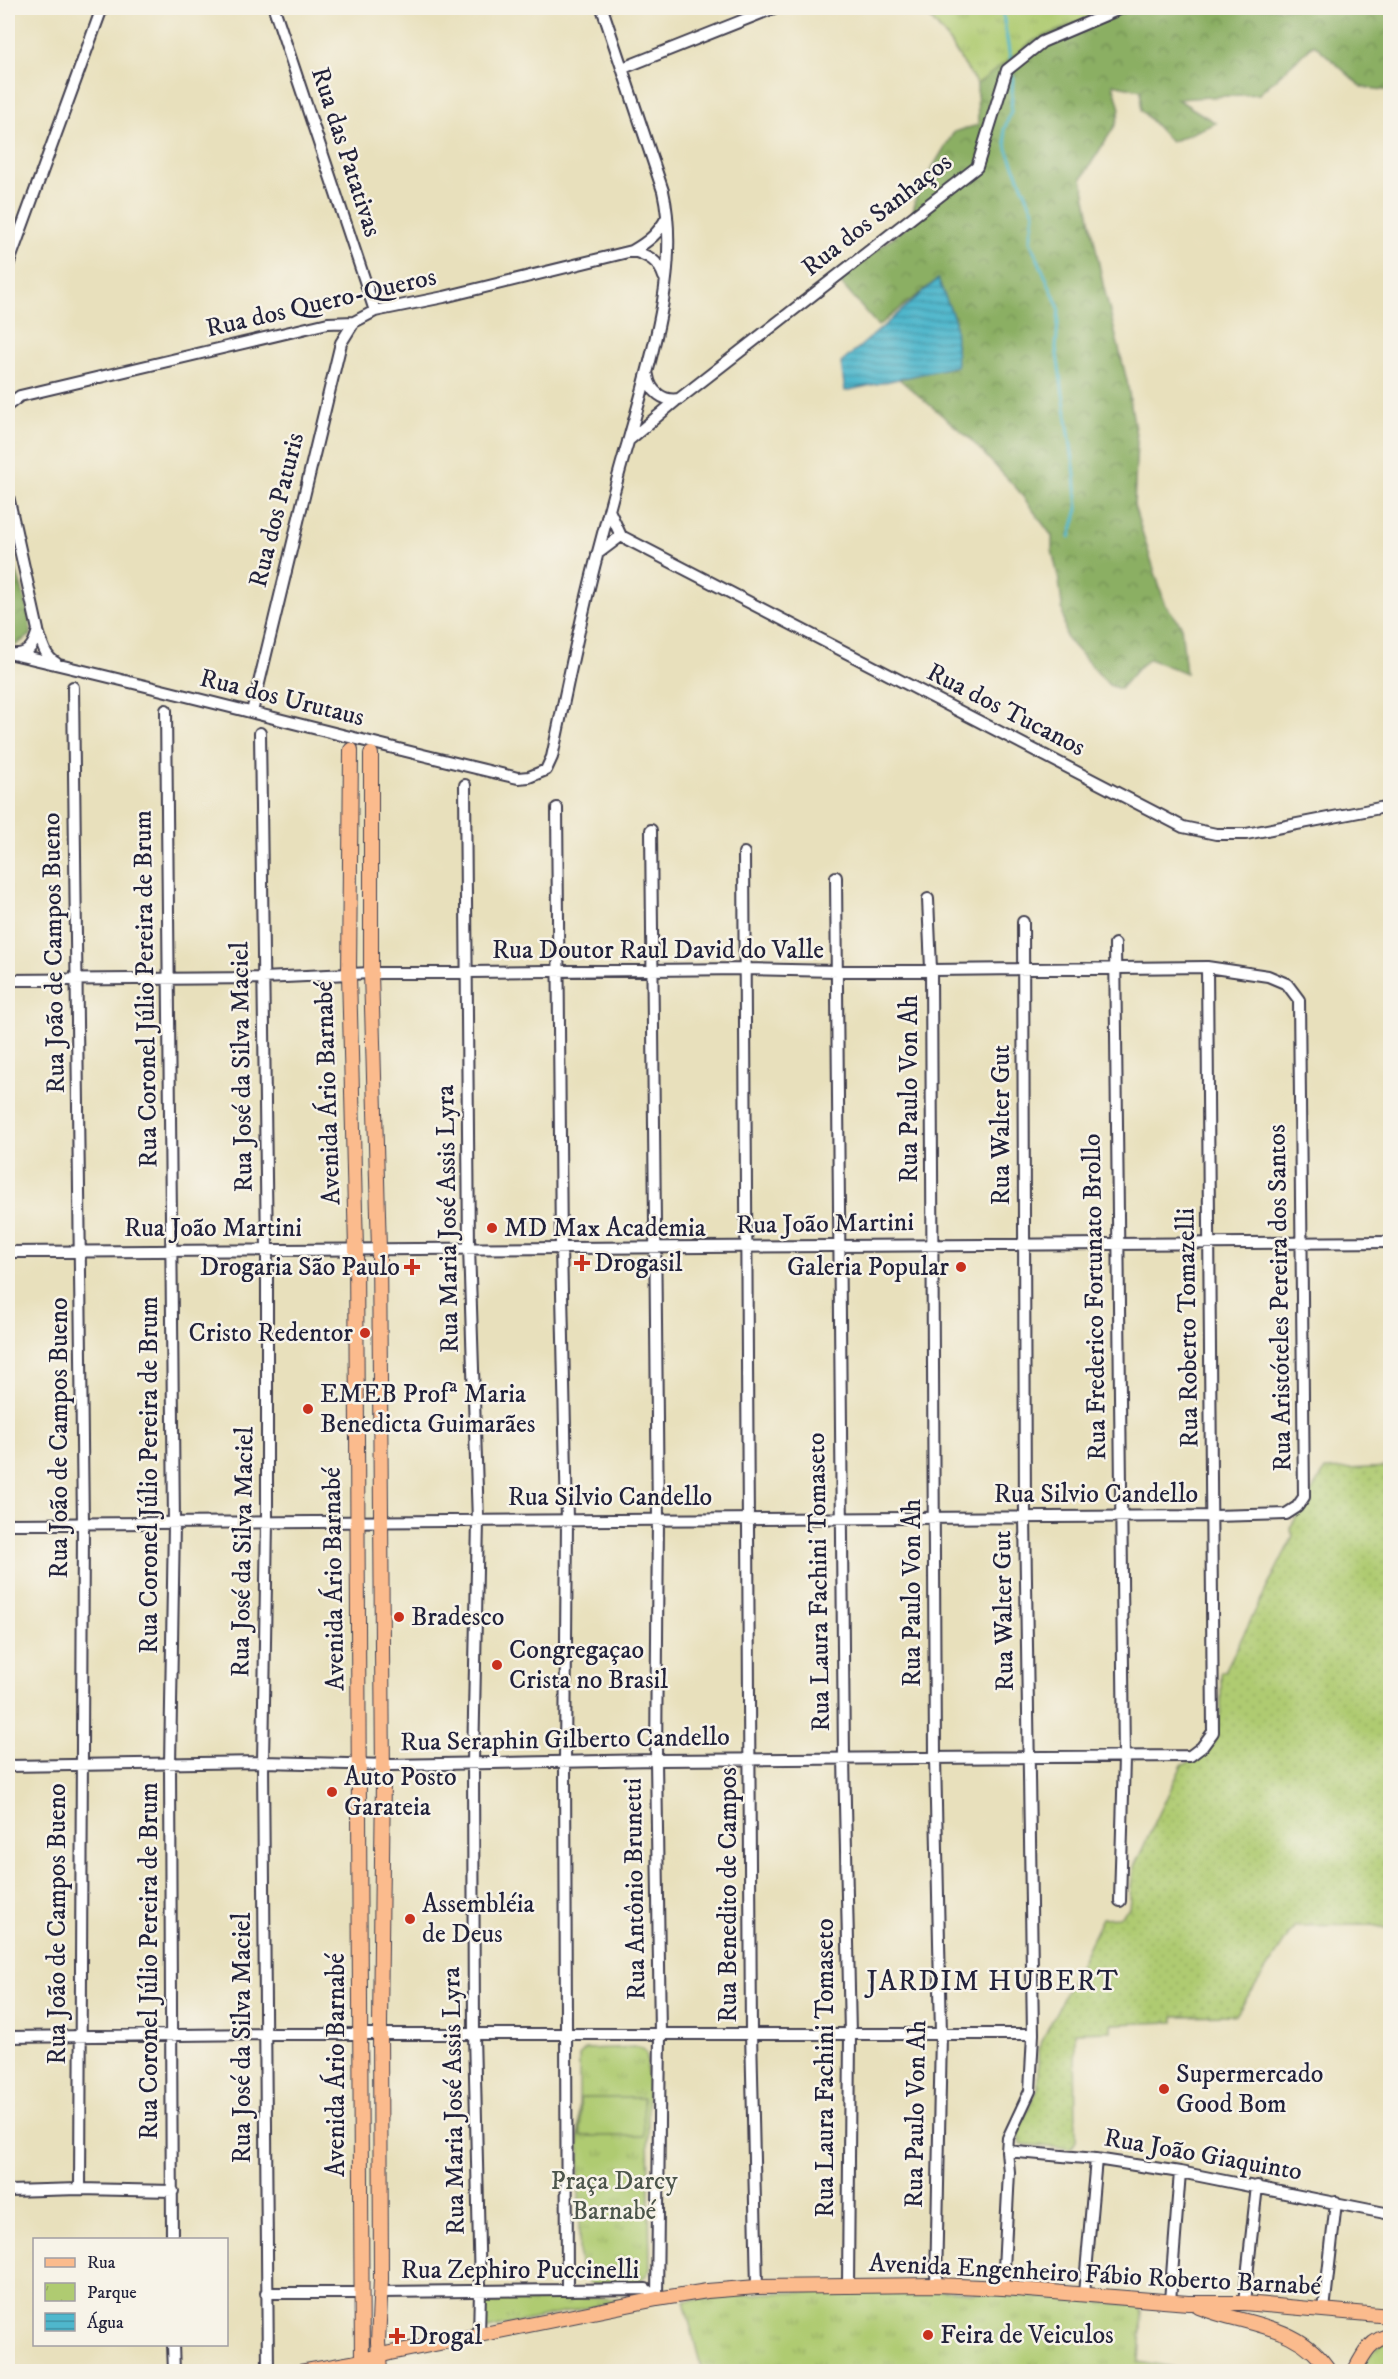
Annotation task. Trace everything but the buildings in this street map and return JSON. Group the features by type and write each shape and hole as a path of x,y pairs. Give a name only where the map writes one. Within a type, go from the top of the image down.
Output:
{"main road":[{"name":"Avenida Ário Barnabé","path":"351,750 349,974 356,1249 362,2366"},
{"name":"Avenida Ário Barnabé","path":"371,754 371,973 379,1249 383,1764 380,2372"},
{"path":"352,797 357,791 363,790 369,792 372,798"},
{"name":"Avenida Engenheiro Fábio Roberto Barnabé","path":"300,2372 362,2366 379,2356 657,2299 707,2291 757,2288 936,2285 1188,2303 1244,2303 1390,2316"},
{"path":"1188,2303 1209,2312 1245,2319 1291,2334 1315,2353 1330,2372"},
{"path":"1354,2372 1375,2340 1390,2336"}],"street":[{"path":"8,265 102,8"},
{"name":"Rua das Patativas","path":"274,8 375,311"},
{"path":"597,554 648,372 665,280 668,214 602,8"},
{"path":"623,68 774,8"},
{"name":"Rua dos Sanhaços","path":"628,441 807,297 976,167 1006,70 1042,42 1122,8"},
{"name":"Rua dos Quero-Queros","path":"8,394 20,396 328,323 354,322 375,311 444,297 632,251 648,242 662,227 668,214"},
{"path":"632,251 653,259 661,268 665,280"},
{"name":"Rua dos Paturis","path":"252,712 341,343 354,322"},
{"path":"648,372 648,379 656,393 672,400 679,399"},
{"name":"Rua dos Quero-Queros","path":"8,405 20,396"},
{"path":"8,496 38,630 52,661 65,667"},
{"path":"597,554 621,536 609,510"},
{"name":"Rua dos Tucanos","path":"621,536 1183,827 1216,834 1246,834 1390,806"},
{"name":"Rua dos Urutaus","path":"9,653 252,712 354,740 518,778 529,777 546,770 552,757 597,554"},
{"path":"9,653 22,654 28,650 34,643 38,630"},
{"name":"Rua João de Campos Bueno","path":"73,687 83,1524 80,2189"},
{"name":"Rua Coronel Júlio Pereira de Brum","path":"166,710 174,1523 170,1764 172,2238"},
{"name":"Rua José da Silva Maciel","path":"260,733 267,1250 267,1522 262,1762 268,2372"},
{"name":"Rua Maria José Assis Lyra","path":"465,785 469,1247 478,1521 473,1762 474,2034 479,2336"},
{"path":"556,808 567,1520 565,1761 567,2290"},
{"name":"Rua Antônio Brunetti","path":"651,830 658,1519 656,1760 660,2033 657,2299"},
{"name":"Rua Benedito de Campos","path":"744,854 751,2033 757,2288"},
{"name":"Rua Laura Fachini Tomaseto","path":"836,877 841,1518 850,2034 848,2286"},
{"name":"Rua Paulo Von Ah","path":"928,899 931,969 935,1758 941,2034 936,2285"},
{"name":"Rua Walter Gut","path":"1003,2288 1009,2172 1008,2138 1030,2091 1033,2034 1025,1517 1023,1245 1025,969 1023,922"},
{"name":"Rua Frederico Fortunato Brollo","path":"1115,944 1124,1758 1120,1901"},
{"name":"Rua Doutor Raul David do Valle","path":"8,980 262,978 371,973 1207,967 1268,976 1287,984 1299,999"},
{"name":"Rua Roberto Tomazelli","path":"1124,1758 1190,1756 1203,1747 1213,1732 1207,967"},
{"name":"Rua Aristóteles Pereira dos Santos","path":"1212,1516 1286,1514 1297,1507 1304,1497 1299,999"},
{"name":"Rua João Martini","path":"8,1252 1390,1242"},
{"name":"Rua Silvio Candello","path":"8,1524 1212,1516"},
{"name":"Rua Seraphin Gilberto Candello","path":"8,1766 262,1762 383,1764 844,1758 1124,1758"},
{"path":"8,2037 264,2034 1033,2034"},
{"name":"Rua João Giaquinto","path":"1007,2151 1096,2159 1180,2172 1390,2214"},
{"path":"1084,2294 1096,2159"},
{"path":"1170,2301 1180,2172"},
{"path":"1244,2303 1257,2186"},
{"path":"8,2191 80,2189 173,2191"},
{"path":"1324,2310 1336,2202"},
{"name":"Rua Zephiro Puccinelli","path":"380,2292 646,2289 657,2299"},
{"path":"266,2293 362,2293"},
{"path":"173,2346 174,2372"}],"green space":[{"path":"922,8 1390,8 1390,91 1362,87 1314,44 1259,94 1177,99 1216,123 1171,142 1141,110 1141,90 1113,84 1120,109 1116,124 1082,178 1103,284 1127,381 1137,441 1134,506 1165,604 1181,625 1186,673 1149,659 1120,689 1109,685 1066,638 1059,581 1052,550 1052,536 1018,490 970,439 899,379 957,366 938,279 878,326 838,280 910,224 917,193 954,132 978,125 977,84 946,37"},
{"path":"922,8 1112,8 1033,41 977,84 946,37"},
{"path":"8,554 12,556 29,613 31,635 10,649 8,649"},
{"path":"1390,1467 1390,1929 1372,1925 1295,1926 1236,2015 1174,2016 1174,2022 1111,2024 1111,2031 1075,2032 1076,2141 1071,2149 1021,2144 1018,2132 1038,2088 1038,2049 1102,1918 1119,1917 1129,1908 1133,1869 1182,1765 1196,1760 1206,1752 1213,1741 1220,1714 1221,1672 1225,1671 1293,1536 1290,1528 1325,1470"},
{"name":"Praça Darcy Barnabé","path":"642,2048 647,2054 650,2269 639,2281 632,2283 624,2285 591,2284 581,2274 579,2256 579,2056 586,2049"},
{"path":"580,2098 643,2098 644,2136 581,2136"},
{"path":"935,2290 1138,2305 1142,2312 1139,2362 1188,2371 702,2371 684,2301 767,2293"},
{"path":"483,2295 628,2299 483,2330"},
{"path":"1390,2342 1390,2358 1384,2365 1370,2372 1361,2370 1376,2348"}],"water":[{"path":"938,279 955,321 957,366 845,391 841,363"}],"waterway":[{"path":"1002,8 1010,58"},
{"path":"1013,76 1011,111 1004,130 1007,149 1034,213 1030,241 1059,308 1056,348 1074,466 1078,509 1070,537"}],"place":[{"name":"MD Max Academia","path":"492,1228"},
{"name":"Drogasil","path":"582,1263"},
{"name":"Drogaria São Paulo","path":"412,1267"},
{"name":"Galeria Popular","path":"961,1267"},
{"name":"Cristo Redentor","path":"365,1333"},
{"name":"EMEB Profª Maria Benedicta Guimarães","path":"308,1409"},
{"name":"Bradesco","path":"399,1617"},
{"name":"Congregaçao Crista no Brasil","path":"497,1665"},
{"name":"Auto Posto Garateia","path":"332,1792"},
{"name":"Assembléia de Deus","path":"410,1919"},
{"name":"Supermercado Good Bom","path":"1164,2089"},
{"name":"Feira de Veiculos","path":"928,2335"},
{"name":"Drogal","path":"397,2336"}],"district":[{"name":"JARDIM HUBERT","path":"993,1981"}]}
